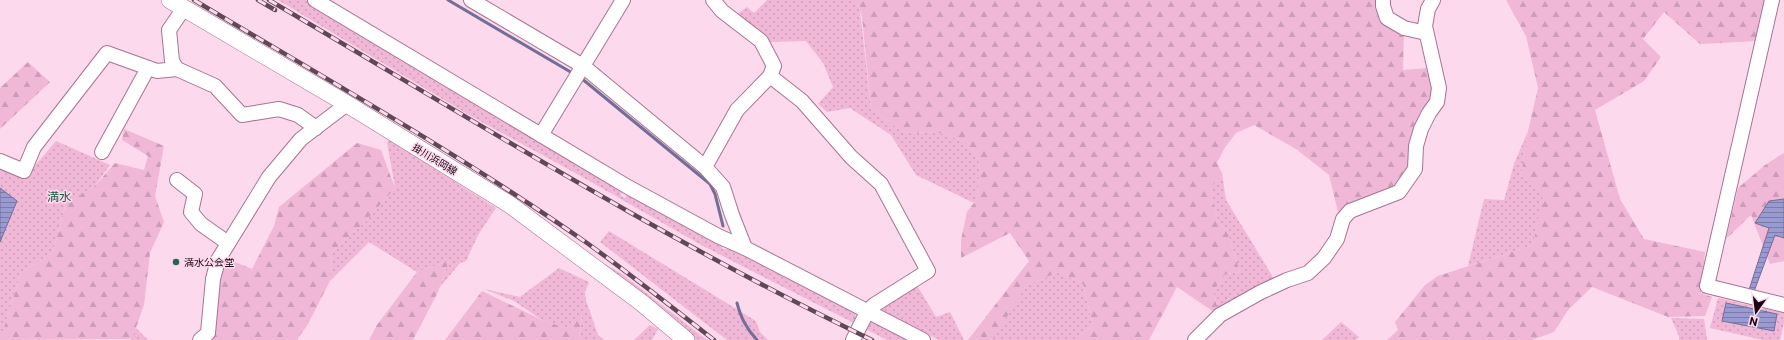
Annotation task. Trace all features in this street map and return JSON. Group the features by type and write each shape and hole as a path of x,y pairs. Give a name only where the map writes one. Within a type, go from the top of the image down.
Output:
{"main road":[{"name":"掛川浜岡線","path":"177,4 347,104 509,204 642,302 686,340"}],"street":[{"path":"314,0 628,187 718,236 923,340"},
{"path":"471,0 583,66 705,167 723,187 740,246"},
{"path":"541,135 623,0"},
{"path":"705,167 737,110 770,76 774,66 761,41 722,11 713,0"},
{"path":"1383,0 1383,6 1387,18 1404,28 1426,33"},
{"path":"1196,340 1220,315 1274,286 1308,273 1324,258 1337,239 1343,219 1350,210 1399,192 1415,169 1416,146 1421,129 1429,113 1438,102 1440,88 1425,26 1428,9 1434,0"},
{"path":"1772,0 1706,286 1784,305"},
{"path":"177,4 168,30 172,61 177,69"},
{"path":"0,161 24,171 34,147 107,53 157,71 177,69 215,86 242,115 279,109 298,115 316,128"},
{"path":"102,152 148,68"},
{"path":"770,76 802,101 851,157 881,184 928,271 874,305 867,312 853,340"},
{"path":"200,340 208,333 213,279 218,260 269,176 301,140 347,104"},
{"path":"177,180 195,194 191,212 202,224 228,243"}],"green space":[{"path":"278,0 307,0 622,188 621,196 625,198 629,192 719,241 723,249 740,249 855,312 856,319 866,325 875,320 910,340 887,340 703,246 577,174 469,115"},
{"path":"767,0 857,0 860,11 871,108 904,133 928,132 945,134 968,143 980,164 977,199 974,203 916,175 891,135 850,108 827,112 818,104 833,87 823,63 806,41 766,42 736,15 747,7 754,13"},
{"path":"857,0 1385,0 1387,18 1404,28 1403,70 1428,68 1439,88 1399,192 1340,220 1329,175 1296,149 1254,125 1236,133 1224,149 1217,163 1222,173 1210,189 1218,221 1227,231 1240,272 1225,274 1213,292 1219,312 1217,314 1177,287 1149,340 1073,340 1093,326 1083,284 1059,272 1027,285 992,340 968,340 1029,261 1010,233 961,258 961,240 967,212 977,199 980,164 968,143 945,134 928,132 904,133 871,108 862,17"},
{"path":"1506,0 1767,0 1757,41 1700,44 1664,12 1643,39 1661,57 1644,81 1595,110 1620,199 1644,239 1705,252 1701,293 1712,297 1705,316 1668,317 1592,287 1568,310 1554,332 1532,340 1387,340 1398,330 1395,322 1425,285 1438,276 1533,245 1543,194 1521,176 1528,131 1538,88 1526,36"},
{"path":"28,62 50,82 0,129 0,88"},
{"path":"124,129 164,146 155,196 164,222 150,253 144,305 132,339 0,340 0,332 3,331 21,273 53,252 66,203 94,187 115,163 144,170 148,156 122,140"},
{"path":"1528,131 1521,176 1544,194 1533,245 1468,266 1484,199 1504,200 1514,164"},
{"path":"389,140 496,208 478,235 466,261 460,263 440,287 449,261 417,272 369,242 330,281 331,253 365,222 395,188 387,142"},
{"path":"56,141 110,165 94,187 65,206 53,252 21,273 3,331 0,332 0,163 27,175"},
{"path":"357,143 381,150 395,188 365,222 331,253 330,281 298,340 214,340 208,333 220,256 252,269 274,226 279,207"},
{"path":"1784,153 1784,261 1770,264 1751,215 1726,239 1738,188 1765,165"},
{"path":"1222,173 1226,200 1276,282 1220,315 1213,292 1225,274 1240,272 1227,231 1218,221 1210,189"},
{"path":"609,231 756,321 760,332 768,340 727,340 600,242"},
{"path":"449,261 438,292 413,340 369,340 377,325 417,272"},
{"path":"599,261 622,274 707,340 696,340"},
{"path":"559,268 589,282 585,292 586,300 598,335 604,340 579,340 582,315 566,328 542,320 514,301 484,289 520,297"},
{"path":"1059,272 1083,284 1093,326 1073,340 989,340 1027,285"},
{"path":"915,282 936,317 950,312 964,340 939,340 877,308"},
{"path":"482,291 542,320 566,328 582,314 579,340 445,340"},
{"path":"1718,298 1784,313 1784,323 1780,340 1763,340 1710,328"},
{"path":"1671,318 1704,319 1707,340 1679,340 1679,336"},
{"path":"1341,322 1359,337 1356,340 1322,340"},
{"path":"650,325 658,329 652,340 634,340"},
{"path":"136,328 148,340 131,340"}],"water":[{"path":"0,188 17,201 0,242"},
{"path":"1784,199 1784,238 1775,235 1752,297 1747,296 1769,228 1755,223 1769,201"},
{"path":"1726,303 1777,314 1774,331 1722,321"}],"waterway":[{"path":"448,0 574,74"},
{"path":"581,78 710,184 715,194 723,226"},
{"path":"737,303 744,323 757,340"}],"railway":[{"path":"194,0 393,118 491,179 587,243 714,340"},
{"path":"258,0 275,10"},
{"path":"269,0 492,133 642,219 718,261 872,340"}],"place":[{"name":"満水公会堂","path":"176,262"}],"district":[{"name":"満水","path":"59,196"}]}
